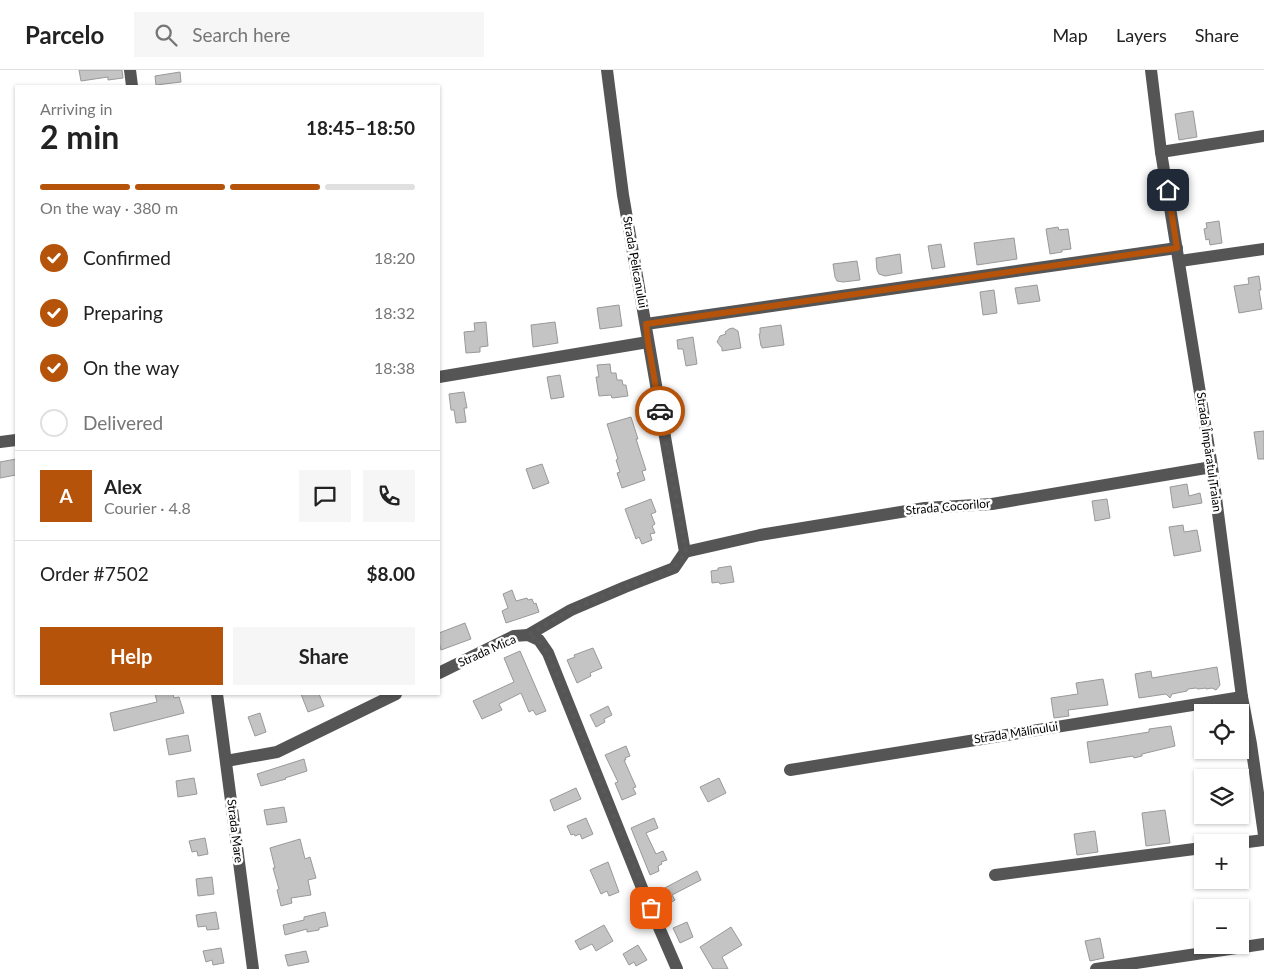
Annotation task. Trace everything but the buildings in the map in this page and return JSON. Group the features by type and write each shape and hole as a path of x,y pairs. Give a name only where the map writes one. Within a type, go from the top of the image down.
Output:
{"street":[{"path":"130,70 132,85"},
{"name":"Strada Pelicanului","path":"607,70 623,195 686,552"},
{"name":"Strada Împăratul Traian","path":"1151,70 1162,152 1212,467 1242,696 1258,743 1264,835"},
{"path":"1162,152 1264,136"},
{"path":"646,324 1177,248"},
{"path":"1180,261 1264,249"},
{"path":"440,377 648,342"},
{"path":"0,442 15,440"},
{"name":"Strada Cocorilor","path":"686,552 760,535 925,508 992,504 1212,467"},
{"path":"528,635 571,610 674,568 686,552"},
{"name":"Strada Mica","path":"440,673 514,636 528,635 539,640 548,653 640,884 677,969"},
{"name":"Strada Mare","path":"217,695 252,969"},
{"path":"226,761 277,752 394,695"},
{"name":"Strada Mălinului","path":"790,770 1242,696"},
{"path":"1249,842 1264,840"},
{"path":"995,874 1194,849"},
{"path":"1096,969 1264,944"}],"way so far":[{"path":"651,908 548,653 539,640 528,635 571,610 674,568 686,552 660,411"}],"route":[{"path":"660,411 646,324 1177,248 1168,190"}]}
